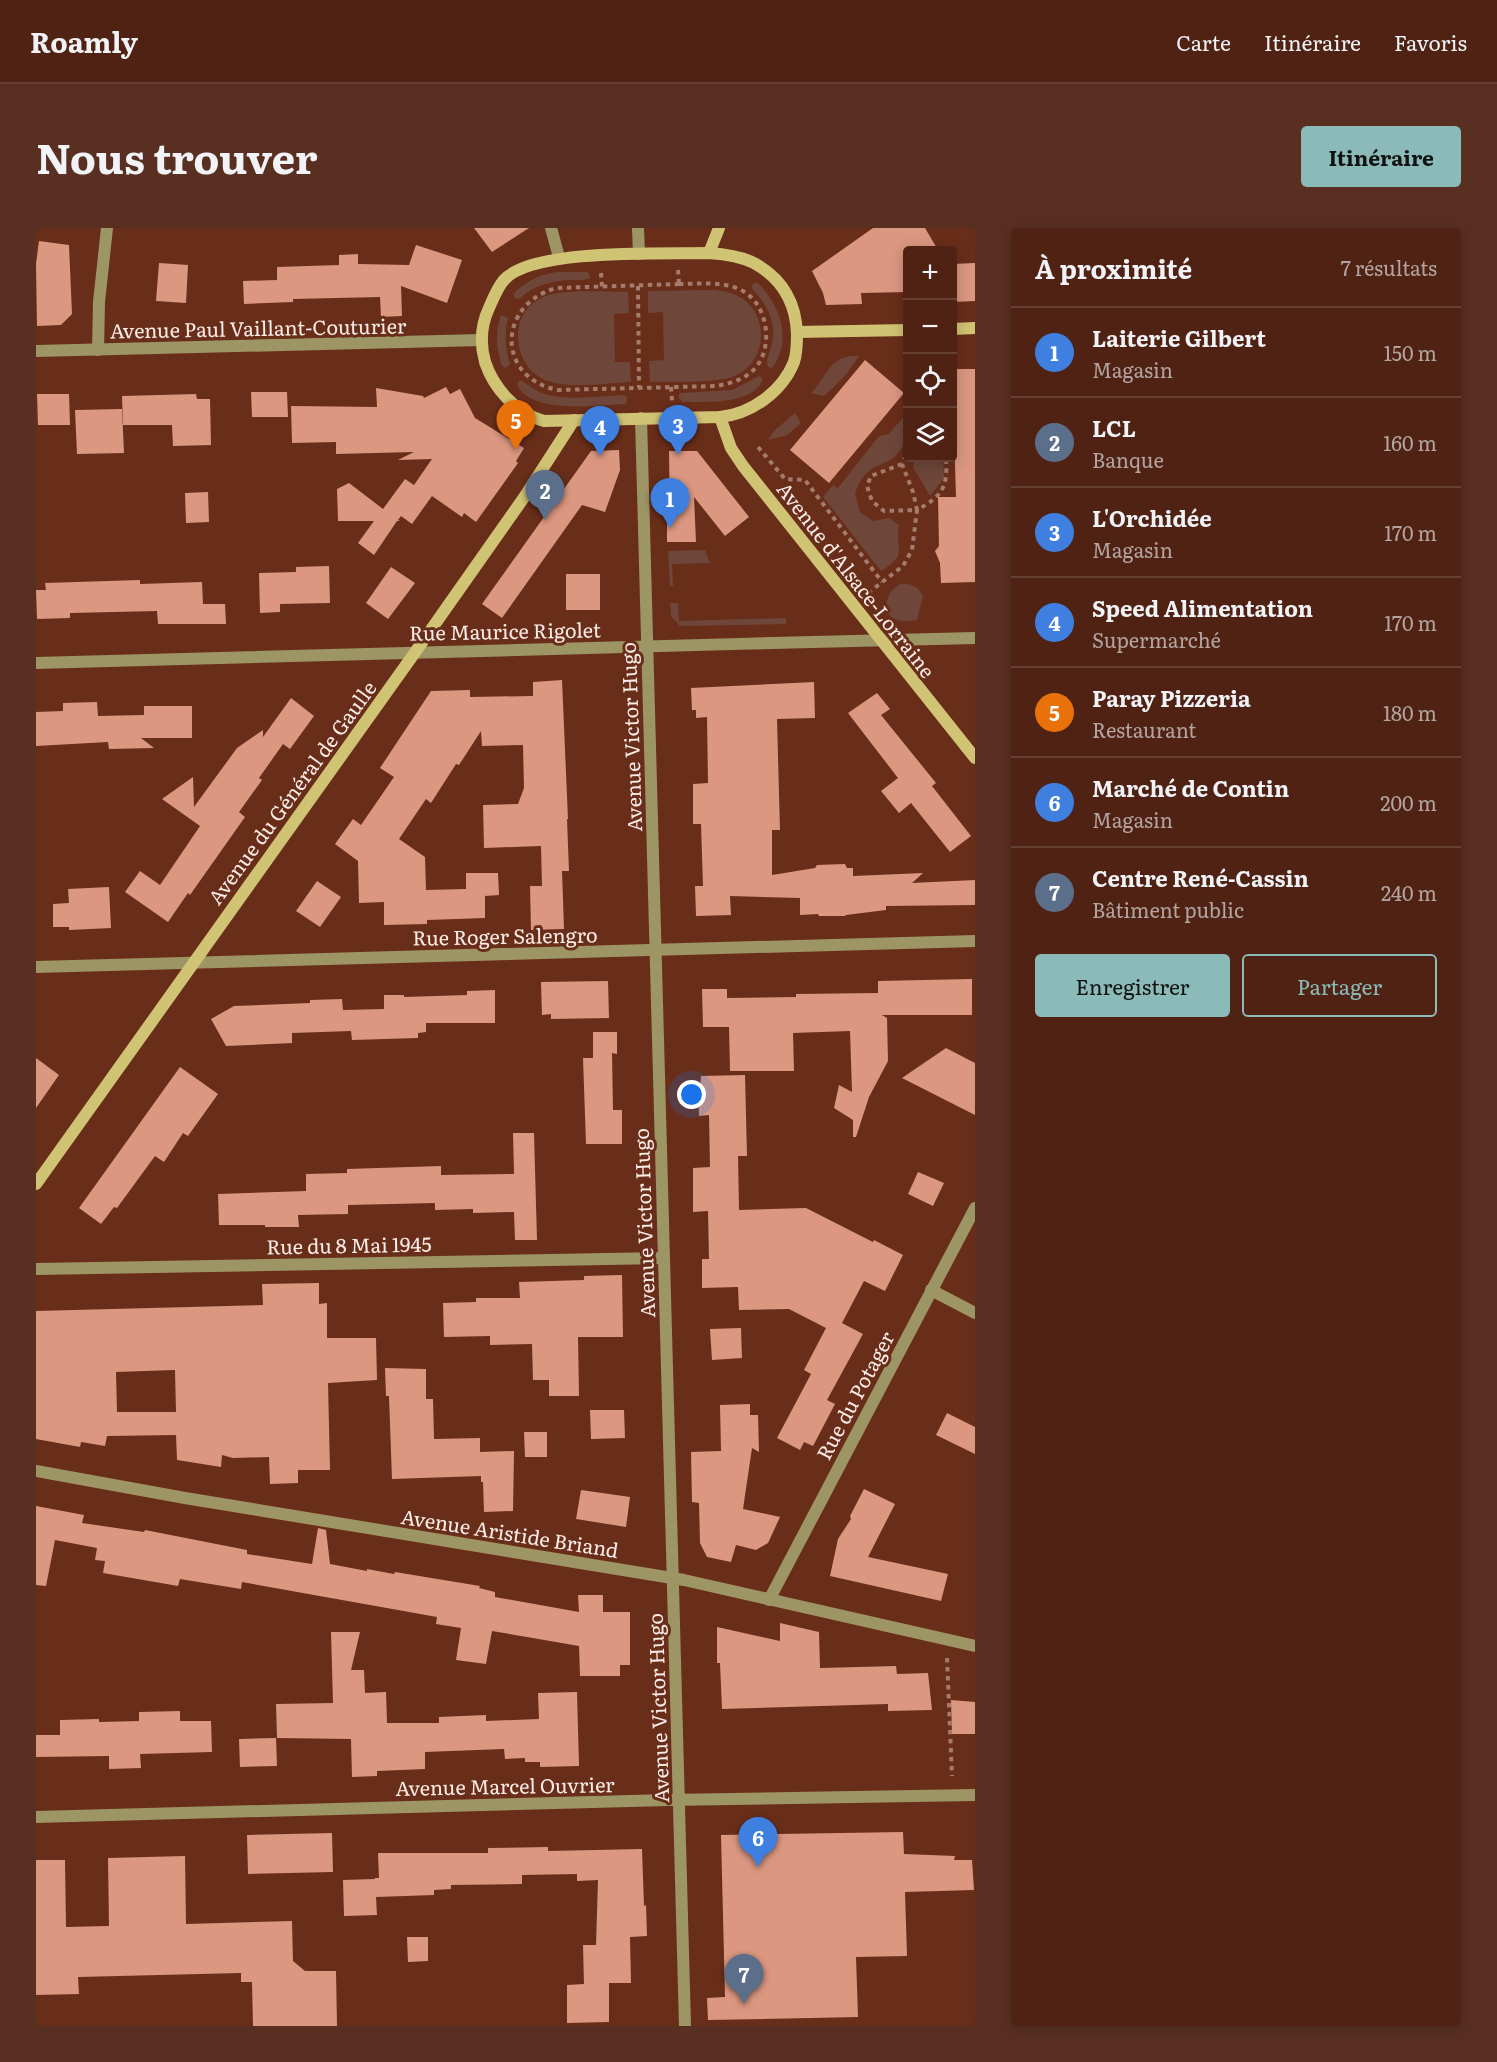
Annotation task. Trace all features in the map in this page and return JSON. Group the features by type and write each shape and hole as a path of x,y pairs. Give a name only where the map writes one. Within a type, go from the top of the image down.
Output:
{"street":[{"path":"98,350 99,302 107,228"},
{"path":"551,228 559,257"},
{"path":"638,228 639,254"},
{"path":"709,253 719,228"},
{"path":"639,254 729,255 754,263 777,280 788,295 795,312 797,332 794,362 780,384 749,410 735,416 720,417 544,420 533,418 510,402 497,386 485,362 482,340 484,318 504,279 525,265 559,257 639,254"},
{"path":"957,328 975,328"},
{"path":"797,332 903,330"},
{"name":"Avenue Paul Vaillant-Couturier","path":"36,351 482,340"},
{"name":"Avenue d'Alsace-Lorraine","path":"720,417 731,447 743,466 975,758"},
{"name":"Avenue Victor Hugo","path":"641,418 685,2026"},
{"name":"Avenue du Général de Gaulle","path":"36,1184 416,651 525,496 574,420"},
{"name":"Rue Maurice Rigolet","path":"36,663 416,651 975,638"},
{"name":"Rue Roger Salengro","path":"36,967 975,941"},
{"name":"Rue du Potager","path":"769,1600 975,1208"},
{"name":"Rue du 8 Mai 1945","path":"36,1269 663,1258"},
{"path":"931,1290 975,1313"},
{"name":"Avenue Aristide Briand","path":"36,1471 672,1579 975,1646"},
{"name":"Avenue Marcel Ouvrier","path":"36,1817 680,1800 975,1795"}],"path":[{"path":"717,284 739,289 751,298 761,311 767,333 762,355 757,366 744,378 716,386 639,388 558,390 541,386 520,369 513,348 512,334 519,313 529,301 544,291 556,288 717,284"},
{"path":"638,286 639,388"},
{"path":"758,447 785,479 805,480 882,582"},
{"path":"853,604 903,566 912,550 917,510 902,464 871,476 867,486 872,501 884,511 917,510 931,503 945,486 946,462"},
{"path":"946,1639 952,1795"}],"shaded area":[{"path":"588,272 590,278 549,283 531,290 519,299 514,298 514,293 529,282 545,274"},
{"path":"757,282 777,311 783,334 782,346 772,368 768,367 767,361 773,336 772,321 766,307 752,289 752,285"},
{"path":"715,290 741,297 755,312 759,321 761,342 753,361 746,369 729,378 707,381 650,382 649,361 664,360 663,312 648,313 648,291"},
{"path":"564,292 628,292 629,313 614,314 615,362 630,362 631,382 567,385 548,381 526,364 518,339 519,326 524,313 533,303 546,296"},
{"path":"501,315 508,318 506,341 510,364 506,368 502,366 497,346"},
{"path":"851,356 859,356 847,373 824,396 811,393 832,365"},
{"path":"759,376 763,379 758,387 750,394 740,398 704,402 683,402 679,399 679,394 682,393 732,390"},
{"path":"520,380 538,391 554,396 584,398 624,395 627,397 627,402 625,404 582,406 551,404 537,401 525,394 517,385"},
{"path":"795,413 801,423 787,435 768,440 774,431"},
{"path":"903,418 903,445 899,452 867,473 855,493 860,512 873,521 889,518 899,525 898,555 881,571 823,497 833,485 838,488 879,436 889,434"},
{"path":"914,462 943,462 944,478 930,496 913,467"},
{"path":"705,550 710,563 672,564 673,586 670,586 668,551"},
{"path":"901,584 914,586 923,596 917,620 900,621 888,613 888,596"},
{"path":"670,603 678,603 679,621 786,618 786,624 680,626 671,616"}],"building":[{"path":"474,228 529,228 492,252"},
{"path":"873,228 925,228 936,246 903,246 903,292 861,293 862,304 826,305 812,271"},
{"path":"39,241 69,245 72,314 61,325 37,326 36,264"},
{"path":"416,245 462,260 447,303 401,286 402,316 381,317 380,297 293,299 293,302 244,304 243,281 277,280 277,267 339,265 339,255 358,254 358,264 409,265"},
{"path":"159,263 188,265 186,303 156,301"},
{"path":"975,263 975,301 957,302 957,264"},
{"path":"865,360 903,392 829,483 790,450"},
{"path":"957,369 975,369 975,582 941,583 940,563 935,551 939,546 938,497 956,497"},
{"path":"446,387 450,394 460,389 475,418 524,448 516,461 518,463 476,522 464,513 462,517 432,496 412,524 401,516 398,520 400,521 397,521 374,555 358,543 374,521 338,521 337,489 349,483 383,509 405,479 414,485 432,459 398,460 414,452 336,454 336,442 292,443 291,406 377,407 376,388 424,398"},
{"path":"251,392 287,392 288,417 252,417"},
{"path":"37,394 69,394 70,425 38,425"},
{"path":"196,394 197,399 210,399 211,445 173,446 172,425 123,425 122,396"},
{"path":"122,409 124,453 77,454 75,410"},
{"path":"619,450 620,470 605,512 582,505 502,618 482,604 591,451"},
{"path":"669,451 697,451 749,517 725,536 694,497 696,542 667,542 667,519 670,518"},
{"path":"208,492 209,522 186,523 185,493"},
{"path":"329,566 330,603 280,604 280,612 260,613 259,573 296,572 296,567"},
{"path":"391,567 415,583 388,619 366,603"},
{"path":"566,574 600,574 600,610 566,610"},
{"path":"140,580 140,584 202,582 203,604 225,604 226,624 158,624 157,611 70,613 70,618 37,619 36,590 46,590 45,583"},
{"path":"562,680 569,871 562,871 564,929 531,930 530,886 542,886 541,846 484,848 483,805 518,804 524,788 523,745 482,746 481,731 431,803 426,799 399,839 425,857 426,890 466,889 466,873 498,873 499,895 485,896 485,918 427,920 427,924 384,925 384,902 359,903 358,861 335,844 353,819 361,825 394,777 380,768 431,691 470,690 470,697 533,696 533,682"},
{"path":"814,682 815,718 777,719 780,830 772,830 772,875 815,868 817,865 845,864 847,868 853,868 853,876 923,873 912,883 975,880 975,905 886,906 886,910 845,916 819,916 818,914 800,915 800,898 730,896 731,915 696,916 695,886 703,886 701,824 693,824 693,784 708,783 707,717 696,718 696,710 692,710 691,688"},
{"path":"877,693 890,709 881,715 936,783 932,786 971,836 950,852 911,803 899,813 881,791 898,778 848,713"},
{"path":"291,698 314,716 290,749 283,744 259,778 262,780 239,812 245,817 168,922 125,892 140,871 160,885 200,826 162,799 193,777 194,807 237,748 263,730 263,737"},
{"path":"97,702 98,716 144,715 144,706 192,706 192,738 141,738 154,748 109,749 108,742 36,746 36,712 63,711 63,703"},
{"path":"317,881 341,897 320,927 296,911"},
{"path":"109,887 111,928 69,930 69,927 53,927 53,904 69,903 68,889"},
{"path":"972,979 972,1015 882,1015 887,1018 888,1061 869,1097 856,1137 853,1137 853,1120 834,1108 839,1085 852,1092 850,1031 793,1033 794,1071 730,1071 729,1027 703,1027 702,989 727,989 727,998 796,997 796,994 878,993 878,981"},
{"path":"608,981 609,1018 551,1019 551,1014 542,1015 541,982"},
{"path":"495,990 495,1023 426,1023 426,1032 418,1033 418,1038 352,1040 351,1031 292,1033 292,1043 226,1046 211,1019 234,1006 310,1003 310,1000 342,999 343,1010 384,1009 384,995 404,995 404,997 467,995 467,991"},
{"path":"593,1032 617,1032 617,1054 612,1053 613,1110 622,1110 622,1144 586,1144 583,1058 593,1058"},
{"path":"946,1048 975,1063 975,1115 902,1078"},
{"path":"36,1058 59,1075 36,1108"},
{"path":"180,1067 218,1094 188,1136 183,1133 164,1162 155,1156 117,1208 114,1207 101,1224 79,1208"},
{"path":"745,1075 747,1156 738,1156 739,1210 806,1208 903,1255 885,1291 864,1281 842,1323 863,1334 827,1400 835,1404 813,1446 804,1442 800,1450 777,1438 811,1374 804,1370 826,1328 789,1309 739,1310 738,1287 702,1288 702,1259 709,1259 708,1211 693,1212 693,1168 710,1167 709,1115 699,1116 698,1089 700,1089 701,1076"},
{"path":"513,1133 534,1133 537,1240 515,1240 514,1212 473,1213 473,1209 435,1210 435,1203 348,1205 348,1214 298,1215 299,1227 219,1225 218,1194 306,1191 306,1174 347,1173 347,1169 441,1166 441,1175 514,1174"},
{"path":"918,1172 944,1183 933,1206 908,1194"},
{"path":"622,1275 623,1337 578,1337 579,1396 549,1396 549,1380 533,1380 532,1344 490,1345 490,1336 444,1337 443,1303 476,1302 476,1298 520,1298 519,1282 584,1280 584,1276"},
{"path":"319,1283 319,1304 327,1303 327,1338 376,1338 377,1380 328,1383 330,1470 298,1470 298,1483 270,1484 269,1457 233,1458 222,1455 221,1467 177,1460 176,1435 107,1436 105,1446 81,1442 80,1447 36,1439 36,1311 263,1305 262,1284","holes":["175,1370 176,1412 117,1412 116,1372"]},
{"path":"741,1328 742,1358 712,1360 710,1329"},
{"path":"385,1368 426,1369 426,1399 433,1399 434,1439 480,1438 480,1452 514,1451 513,1511 484,1512 481,1476 392,1479 389,1396 386,1396"},
{"path":"750,1404 750,1415 758,1415 759,1452 752,1448 743,1509 780,1517 768,1543 756,1550 736,1545 731,1562 707,1557 700,1543 699,1503 692,1502 691,1452 721,1451 720,1405"},
{"path":"590,1410 624,1410 625,1438 591,1439"},
{"path":"947,1413 975,1427 975,1454 936,1435"},
{"path":"524,1432 547,1432 547,1457 525,1457"},
{"path":"864,1489 895,1504 868,1557 948,1574 941,1601 830,1576 838,1539 851,1519 850,1516"},
{"path":"581,1490 630,1497 626,1527 576,1519"},
{"path":"36,1506 84,1515 82,1523 144,1532 145,1530 247,1550 247,1554 312,1564 318,1528 326,1530 330,1564 480,1586 479,1588 495,1592 495,1597 579,1612 578,1595 603,1595 603,1612 630,1612 630,1665 620,1665 620,1676 580,1676 579,1646 492,1631 486,1664 456,1660 461,1628 436,1624 437,1617 242,1582 241,1589 180,1579 178,1586 103,1573 105,1561 95,1560 97,1548 55,1540 46,1586 36,1585"},
{"path":"780,1623 819,1632 820,1668 896,1666 897,1674 928,1673 932,1710 888,1711 888,1704 722,1709 720,1663 717,1663 717,1627 780,1641"},
{"path":"331,1632 360,1632 351,1670 364,1670 365,1693 386,1692 387,1723 439,1723 439,1717 486,1715 486,1721 539,1719 538,1693 577,1692 579,1766 540,1767 540,1762 525,1762 525,1758 505,1759 504,1749 425,1752 425,1769 377,1771 377,1776 352,1777 351,1739 277,1738 276,1704 333,1703"},
{"path":"951,1700 975,1702 975,1734 952,1734"},
{"path":"180,1711 180,1721 211,1721 212,1752 140,1754 141,1768 109,1769 109,1756 36,1757 36,1735 60,1735 60,1720 139,1721 139,1712"},
{"path":"276,1738 277,1766 240,1767 239,1739"},
{"path":"903,1832 904,1854 955,1856 954,1860 972,1860 974,1890 905,1892 907,1956 856,1957 858,2017 708,2020 707,1998 725,1997 721,1835"},
{"path":"332,1833 333,1872 248,1874 247,1835"},
{"path":"548,1847 548,1851 642,1849 647,1936 630,1937 631,1983 609,1983 609,2022 567,2023 567,1985 584,1984 583,1945 596,1945 598,1880 577,1881 577,1874 522,1875 522,1884 451,1885 451,1889 434,1890 434,1895 376,1897 377,1915 344,1916 343,1880 379,1878 378,1853 488,1853 488,1848"},
{"path":"185,1856 186,1924 292,1921 293,1961 305,1971 336,1971 337,2026 253,2026 252,1982 241,1982 241,1973 78,1977 79,1994 36,1995 36,1860 65,1860 66,1927 109,1926 108,1858"},
{"path":"407,1937 428,1937 428,1961 408,1962"}],"place":[{"name":"Paray Pizzeria","path":"516,450"},
{"name":"L'Orchidée","path":"678,455"},
{"name":"Speed Alimentation","path":"600,456"},
{"name":"LCL","path":"545,520"},
{"name":"Laiterie Gilbert","path":"670,528"},
{"name":"Marché de Contin","path":"758,1867"},
{"name":"Centre René-Cassin","path":"744,2004"}]}
